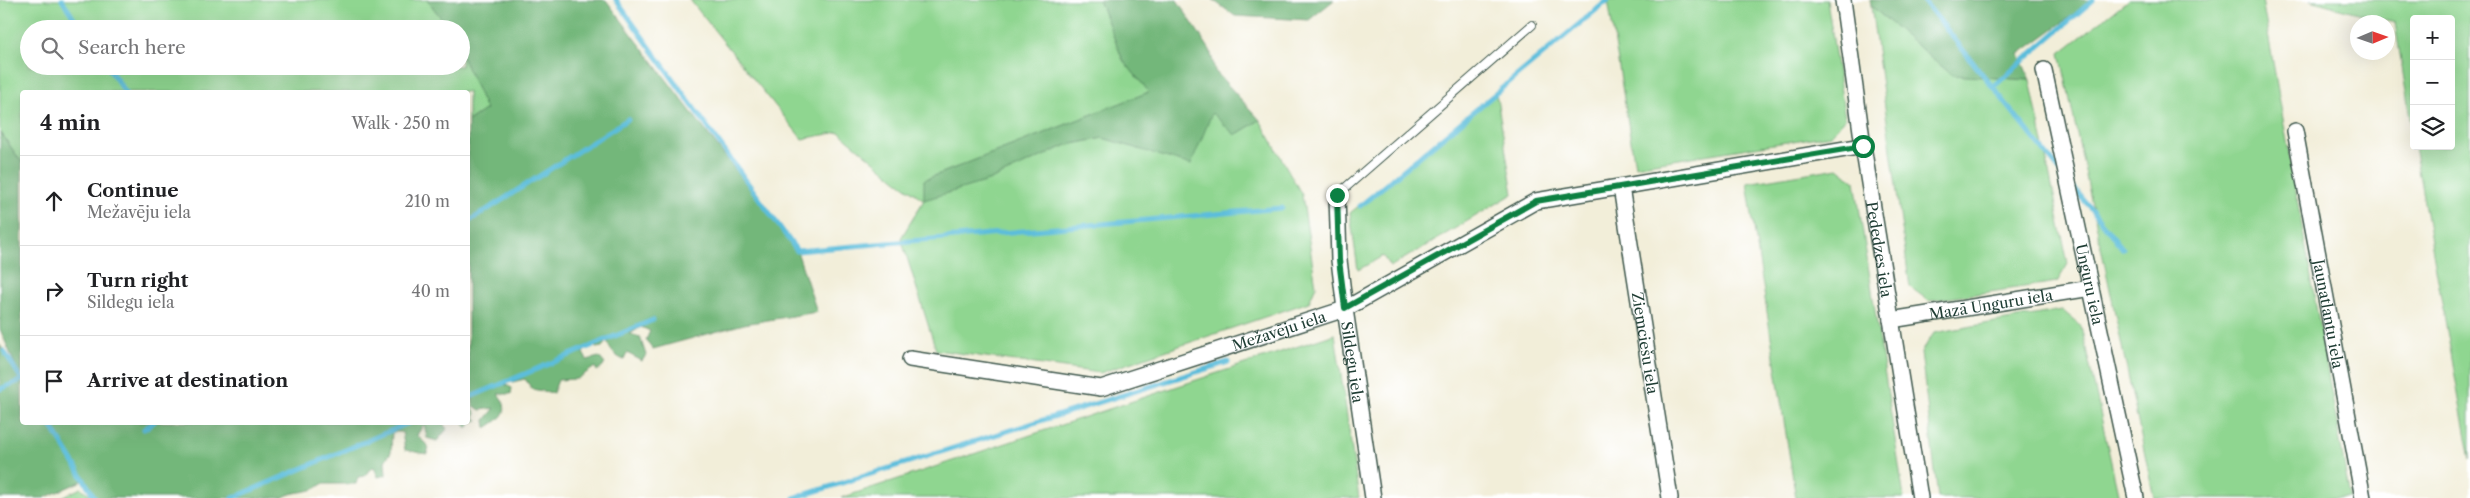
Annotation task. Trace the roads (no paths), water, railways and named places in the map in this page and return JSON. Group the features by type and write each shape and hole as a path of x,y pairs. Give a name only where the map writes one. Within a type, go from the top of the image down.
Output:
{"street":[{"name":"Pededzes iela","path":"1843,0 1863,146 1920,498"},
{"name":"Unguru iela","path":"2044,70 2136,498"},
{"name":"Jaunatlantu iela","path":"2295,131 2362,498"},
{"name":"Mežavēju iela","path":"910,359 1101,388 1345,308 1536,201 1863,146"},
{"name":"Ziemciešu iela","path":"1621,187 1670,498"},
{"name":"Sildegu iela","path":"1337,195 1339,260 1373,498"},
{"name":"Mazā Unguru iela","path":"1891,320 2091,288"}],"lane":[{"path":"1337,195 1532,25"}],"waterway":[{"path":"62,0 75,20"},
{"path":"616,0 797,251 1282,208"},
{"path":"1360,206 1608,0"},
{"path":"1923,0 2060,171"},
{"path":"1993,87 2093,0"},
{"path":"113,75 124,90"},
{"path":"470,221 628,119"},
{"path":"2075,189 2123,249"},
{"path":"470,397 653,320"},
{"path":"4,351 20,377"},
{"path":"794,498 1228,362"},
{"path":"0,389 20,381"},
{"path":"51,425 95,498"},
{"path":"144,429 150,425"},
{"path":"233,498 404,425"}]}
